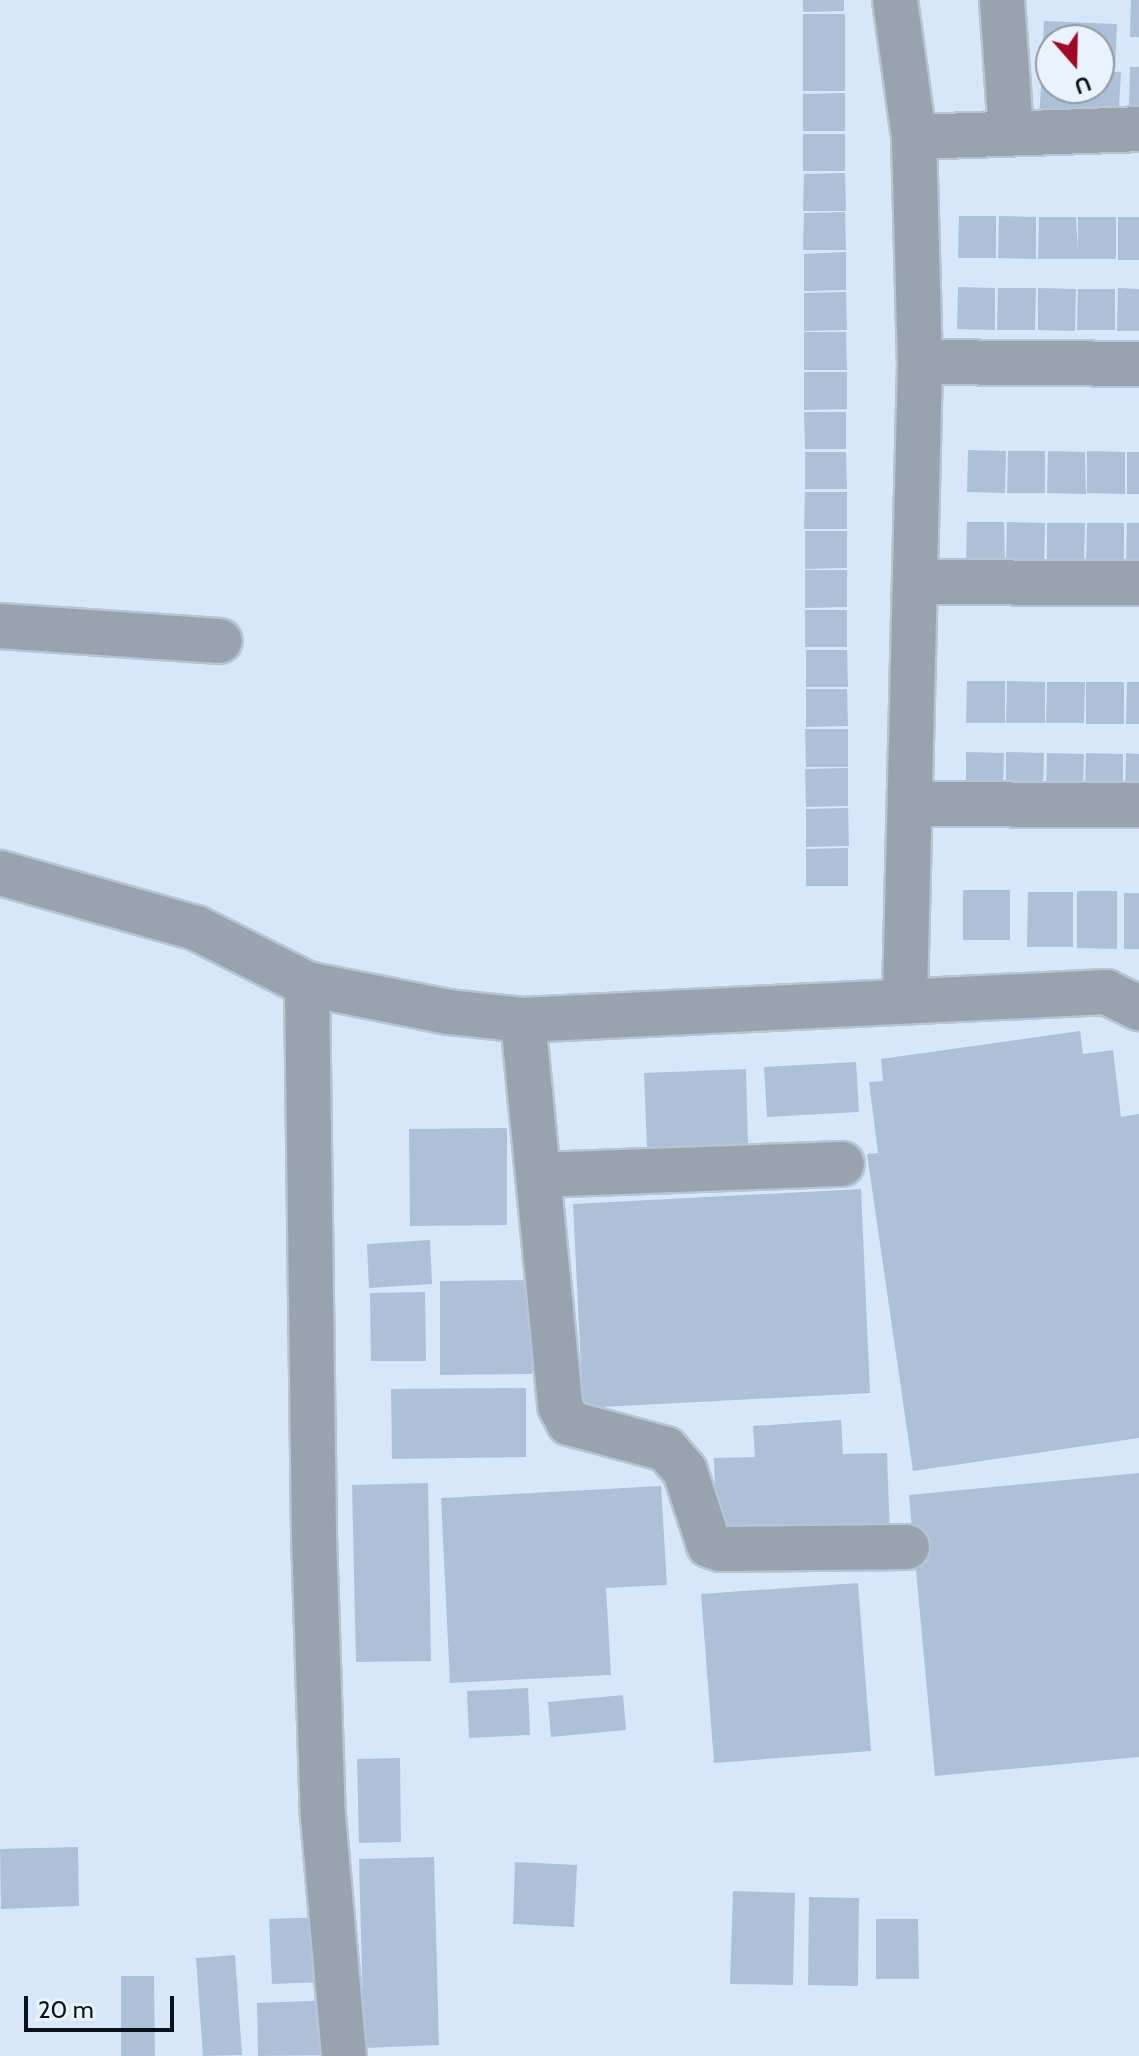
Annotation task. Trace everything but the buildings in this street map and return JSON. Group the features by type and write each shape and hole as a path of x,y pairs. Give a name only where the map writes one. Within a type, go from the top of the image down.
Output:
{"street":[{"path":"895,0 914,137 920,362 915,804 905,1000"},
{"path":"1002,0 1011,131"},
{"path":"914,137 1011,131 1139,129"},
{"path":"920,362 1139,364"},
{"path":"916,582 1139,583"},
{"path":"0,626 219,641"},
{"path":"915,804 1139,805"},
{"path":"0,873 196,928 307,984 523,1020 1106,992 1139,1008"},
{"path":"307,984 318,1675 344,2056"},
{"path":"523,1020 560,1406 569,1423 666,1449 685,1471 709,1545 720,1549 907,1547"},
{"path":"540,1175 842,1164"}]}
